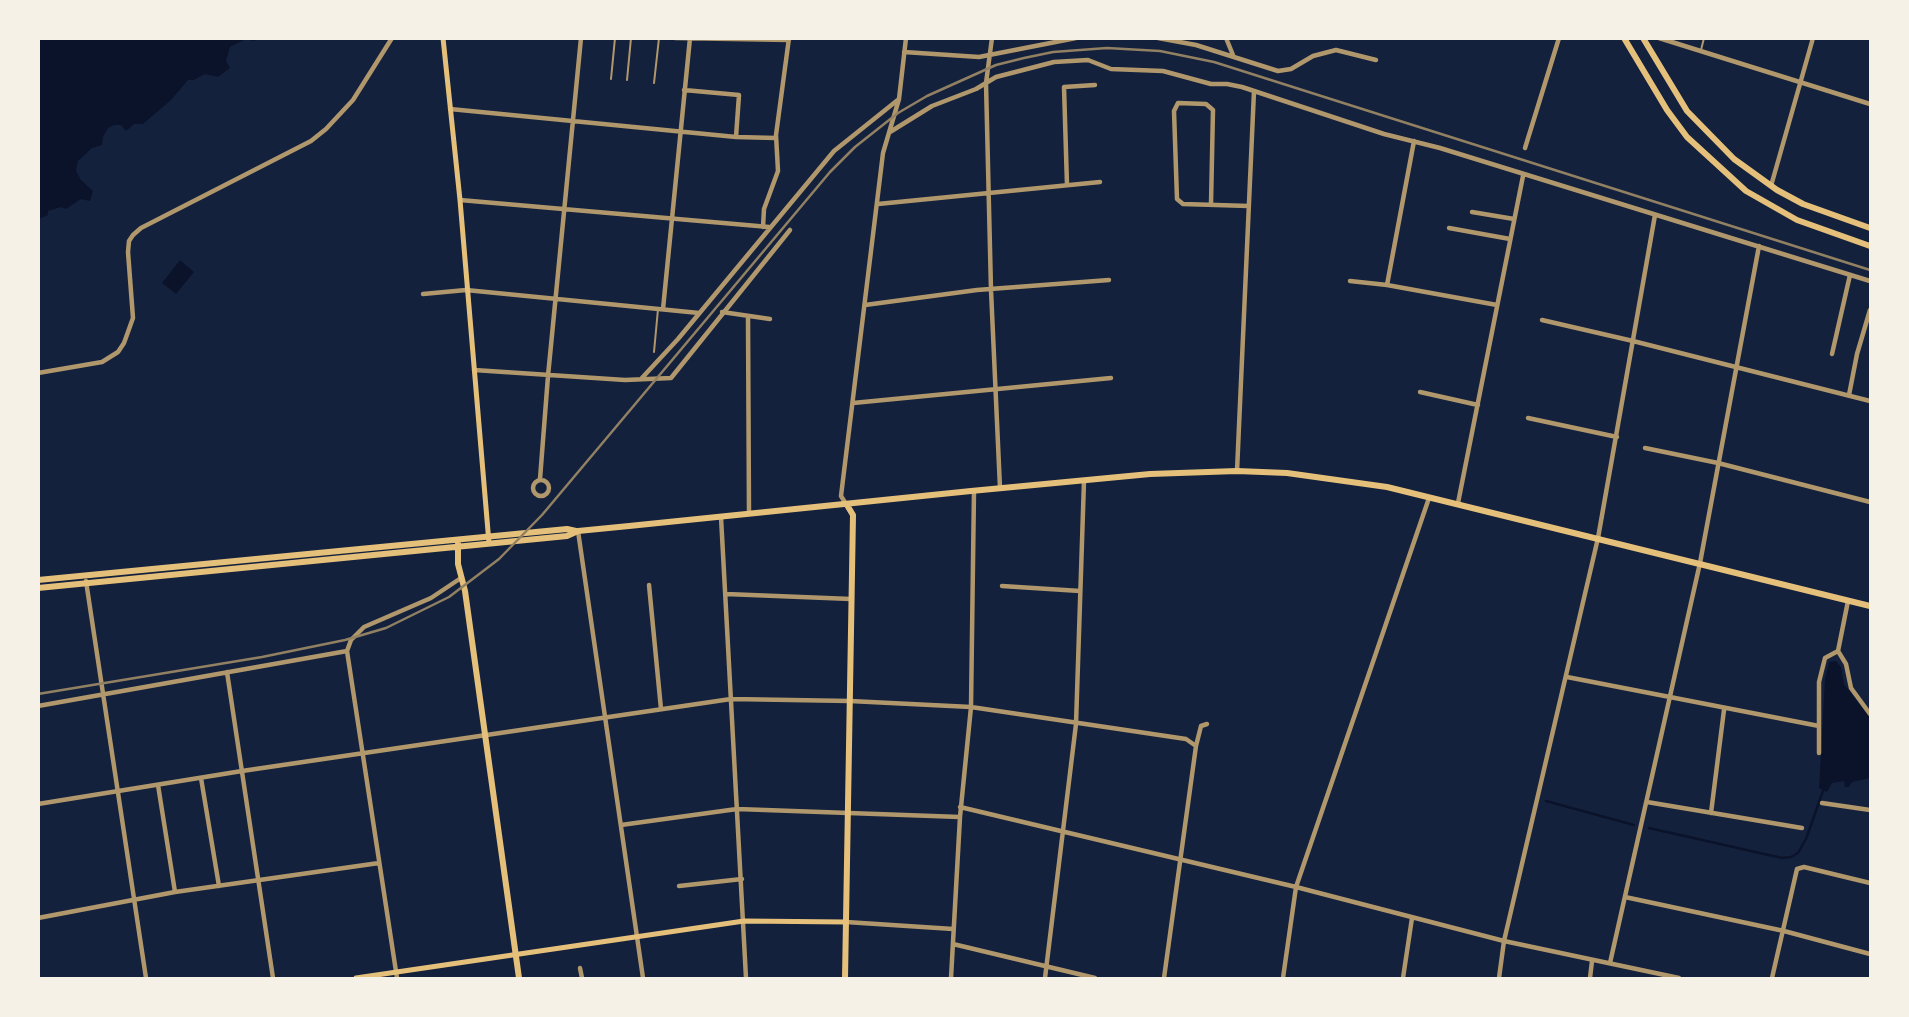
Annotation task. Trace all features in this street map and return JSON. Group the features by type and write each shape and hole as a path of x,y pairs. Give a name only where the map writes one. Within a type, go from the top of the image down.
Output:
{"main road":[{"path":"443,38 460,200 489,540"},
{"path":"1624,38 1660,99 1687,137 1746,191 1770,206 1827,232 1871,246"},
{"path":"1643,38 1695,120 1734,159 1771,186 1804,204 1871,228"},
{"path":"38,580 86,579 489,540 567,536 578,531 1150,474 1237,471 1287,472 1376,485 1871,606"},
{"path":"845,978 853,515 847,505"},
{"path":"458,543 519,978"},
{"path":"38,588 86,579"},
{"path":"356,978 396,976 744,921 846,922"}],"street":[{"path":"38,373 102,362 118,352 133,317 128,252 129,241 133,235 141,228 311,141 354,100 392,38"},
{"path":"540,479 581,38"},
{"path":"675,38 789,39 776,138 778,171 764,209 763,227"},
{"path":"847,505 841,496 883,153 900,99 906,38"},
{"path":"992,38 986,83 991,290 1000,488"},
{"path":"904,52 990,56 1044,41 1076,38"},
{"path":"1158,38 1196,45 1278,71 1291,69 1313,56 1336,50 1376,60"},
{"path":"1226,38 1233,56"},
{"path":"1525,148 1559,38"},
{"path":"1659,38 1871,104"},
{"path":"1771,186 1813,38"},
{"path":"660,309 690,39"},
{"path":"890,132 932,106 1007,74 1054,62 1080,59 1111,69 1163,71 1211,84 1227,84 1254,91 1384,134 1871,281"},
{"path":"1067,185 1064,87 1094,85"},
{"path":"684,90 739,95 736,137"},
{"path":"1237,471 1249,206 1253,174 1254,91"},
{"path":"640,380 700,313 834,151 900,99"},
{"path":"1211,204 1213,110 1206,104 1178,103 1174,111 1175,195 1179,202 1183,204 1249,206"},
{"path":"450,109 736,137 776,138"},
{"path":"1387,285 1414,141"},
{"path":"1458,503 1523,176"},
{"path":"877,204 1100,182"},
{"path":"460,200 770,228"},
{"path":"1472,212 1514,219"},
{"path":"1499,978 1504,941 1598,538 1655,215"},
{"path":"1449,228 1510,239"},
{"path":"474,370 640,380 671,378 790,230"},
{"path":"1610,963 1700,563 1759,246"},
{"path":"1832,354 1850,275"},
{"path":"865,305 1109,279"},
{"path":"1350,281 1497,305"},
{"path":"423,294 466,290 700,313"},
{"path":"1849,395 1857,354 1871,310"},
{"path":"722,312 770,319"},
{"path":"748,317 750,514"},
{"path":"1542,320 1871,401"},
{"path":"853,403 1111,378"},
{"path":"1420,392 1478,405"},
{"path":"1528,418 1617,437"},
{"path":"1645,448 1718,463 1871,502"},
{"path":"1045,978 1076,724 1084,481"},
{"path":"951,978 960,807 971,707 974,491"},
{"path":"1283,978 1296,887 1429,497"},
{"path":"721,517 747,978"},
{"path":"578,531 643,978"},
{"path":"396,976 347,650 351,640 364,627 431,598 462,577"},
{"path":"86,579 146,978"},
{"path":"649,585 661,709"},
{"path":"1002,586 1080,590"},
{"path":"726,594 851,599"},
{"path":"1848,600 1838,651 1846,664 1851,688 1871,714"},
{"path":"38,706 347,650"},
{"path":"1819,753 1819,682 1825,658 1838,651"},
{"path":"227,672 273,978"},
{"path":"1567,677 1724,710 1819,726"},
{"path":"38,804 731,699 971,707 1186,739 1196,746"},
{"path":"1711,813 1724,710"},
{"path":"1164,978 1196,746 1202,726 1207,724"},
{"path":"201,778 219,886"},
{"path":"158,785 175,892"},
{"path":"1647,802 1802,828"},
{"path":"1822,803 1871,810"},
{"path":"960,807 1296,887 1504,941 1679,978"},
{"path":"621,825 737,809 960,817"},
{"path":"38,918 175,892 379,863"},
{"path":"1772,978 1797,869 1804,867 1871,883"},
{"path":"679,886 742,879"},
{"path":"1625,897 1871,954"},
{"path":"1403,978 1412,918"},
{"path":"846,922 953,929"},
{"path":"953,944 1094,978"},
{"path":"1590,978 1592,961"},
{"path":"580,968 582,978"},
{"path":"1640,969 1642,978"}],"lane":[{"path":"611,79 615,38"},
{"path":"627,80 631,38"},
{"path":"654,83 659,38"},
{"path":"1701,50 1704,38"},
{"path":"654,352 660,309"}],"water":[{"path":"39,38 262,39 246,39 230,47 226,61 230,68 218,77 205,74 188,80 171,100 143,124 134,124 126,131 121,125 108,128 102,145 92,148 78,161 76,171 93,191 90,201 81,199 66,209 61,207 48,211 48,215 39,219"},
{"path":"180,260 194,272 176,294 162,283"},
{"path":"1836,661 1841,667 1844,684 1870,718 1870,778 1852,782 1849,787 1845,787 1844,781 1832,783 1827,792 1819,788 1825,679 1829,662"}],"waterway":[{"path":"1649,828 1782,858 1791,857 1798,853 1806,839 1824,788"},
{"path":"1546,801 1634,825"}],"railway":[{"path":"38,694 262,657 345,640 386,628 449,597 499,559 542,515 830,172 855,147 898,113 927,96 996,65 1024,58 1053,52 1107,48 1160,51 1214,62 1870,270"}]}
